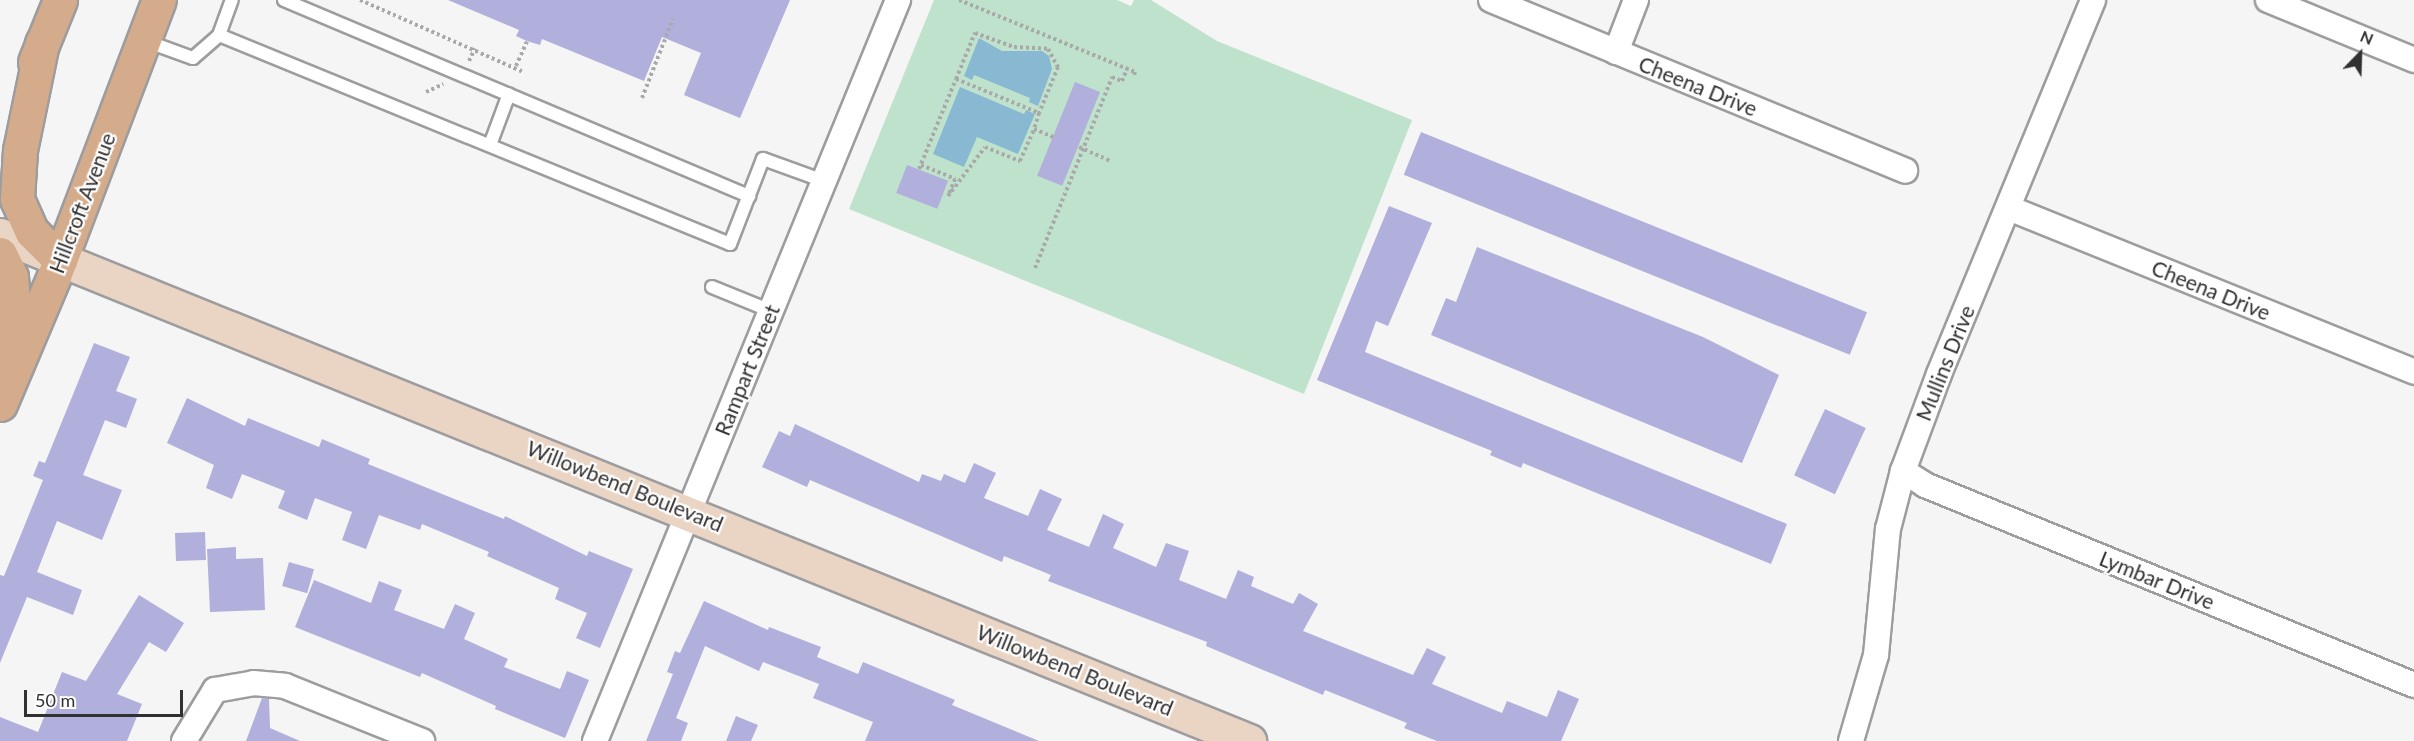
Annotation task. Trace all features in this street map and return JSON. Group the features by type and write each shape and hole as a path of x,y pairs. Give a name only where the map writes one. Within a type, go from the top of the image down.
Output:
{"main road":[{"path":"0,147 60,0"},
{"name":"Hillcroft Avenue","path":"0,404 60,260 146,40 159,0"},
{"path":"42,43 20,150 17,198 32,232 60,260"},
{"name":"Willowbend Boulevard","path":"0,235 689,512 1249,741"},
{"path":"0,254 10,277 13,301 0,368"}],"street":[{"name":"Rampart Street","path":"595,741 898,0"},
{"name":"Cheena Drive","path":"1491,0 1905,171"},
{"path":"1616,52 1636,0"},
{"name":"Mullins Drive","path":"1851,741 1876,655 1888,529 1903,471 1939,374 2093,0"},
{"path":"2268,0 2414,60"},
{"name":"Cheena Drive","path":"2009,208 2414,372"},
{"name":"Lymbar Drive","path":"1903,471 1924,485 2414,685"},
{"path":"184,741 215,690 253,683 285,686 422,741"}],"lane":[{"path":"146,40 193,58 219,35 232,0"},
{"path":"284,0 749,196"},
{"path":"219,35 730,244 763,159 824,182"},
{"path":"490,145 509,94"},
{"path":"712,287 771,311"}],"path":[{"path":"360,0 516,66 523,72"},
{"path":"959,0 1135,72 1134,75"},
{"path":"642,98 674,19"},
{"path":"975,33 1014,47 1048,49 1058,67 1020,161 985,147 946,195 955,179 920,167 956,79 975,33"},
{"path":"516,66 527,40"},
{"path":"1035,268 1112,77 1122,81 1126,69"},
{"path":"956,79 1039,113"},
{"path":"1034,129 1053,137"},
{"path":"1078,147 1111,161"}],"green space":[{"path":"934,0 1117,0 1131,6 1134,0 1151,0 1217,41 1412,120 1304,394 849,209"}],"water":[{"path":"979,38 1002,51 1042,51 1049,56 1052,69 1038,106 1029,102 1030,98 974,75 972,80 964,76"},
{"path":"960,87 1024,114 1026,110 1035,114 1018,154 977,137 964,167 933,154"}],"building":[{"path":"448,0 790,0 740,118 684,95 701,53 662,37 644,81 542,39 540,45 527,41 516,36 519,30"},
{"path":"1075,82 1100,92 1062,186 1037,176"},
{"path":"1421,132 1867,312 1850,355 1404,175"},
{"path":"907,165 948,181 937,209 896,193"},
{"path":"1389,206 1432,223 1388,326 1376,321 1365,352 1787,524 1771,564 1523,463 1521,468 1490,455 1492,451 1317,380"},
{"path":"1477,247 1703,337 1779,375 1742,463 1431,335 1446,298 1456,302"},
{"path":"94,343 130,357 116,391 137,399 126,428 105,420 83,475 122,490 102,540 57,521 37,572 82,590 73,615 27,597 0,663 0,575 4,576 43,480 33,476 39,461 45,463"},
{"path":"187,398 245,426 248,418 319,447 322,439 370,459 368,464 504,519 505,516 587,556 589,551 633,569 600,648 576,638 587,613 555,599 559,588 487,556 489,552 422,524 420,530 379,515 366,549 342,540 352,512 315,498 307,520 278,508 285,491 242,474 232,499 206,488 214,465 167,443"},
{"path":"1825,409 1866,428 1835,494 1794,475"},
{"path":"795,424 919,482 922,474 941,481 944,474 965,483 974,463 996,473 984,498 1028,516 1040,489 1062,499 1047,530 1089,547 1103,514 1124,524 1113,548 1156,567 1166,543 1189,551 1179,580 1226,599 1238,570 1254,577 1251,586 1293,604 1299,593 1318,604 1303,631 1413,675 1427,648 1446,657 1432,684 1502,713 1507,701 1547,717 1558,690 1579,699 1561,741 1437,741 1404,728 1407,723 1325,690 1323,695 1206,646 1207,642 1048,581 1051,575 1004,556 1002,562 810,480 807,487 762,467 779,431 790,436"},
{"path":"205,532 206,560 176,561 175,533"},
{"path":"236,547 236,559 263,558 265,610 210,612 207,549"},
{"path":"289,562 314,569 307,593 282,586"},
{"path":"314,580 371,603 379,581 402,590 394,610 444,629 455,604 475,613 464,639 508,659 504,667 560,689 567,671 589,680 565,738 495,709 496,706 422,673 420,677 295,627"},
{"path":"139,595 184,623 166,652 149,642 117,694 142,704 127,741 0,741 0,717 38,732 62,672 86,681"},
{"path":"704,601 768,630 769,627 821,647 817,657 858,674 863,662 955,700 952,705 1039,741 865,741 873,722 813,698 819,684 763,662 759,671 705,646 676,718 688,723 681,741 646,741 673,674 667,672 675,651 680,653"},
{"path":"262,698 269,699 270,728 300,741 246,741"},
{"path":"736,716 758,725 751,741 726,741"}]}
